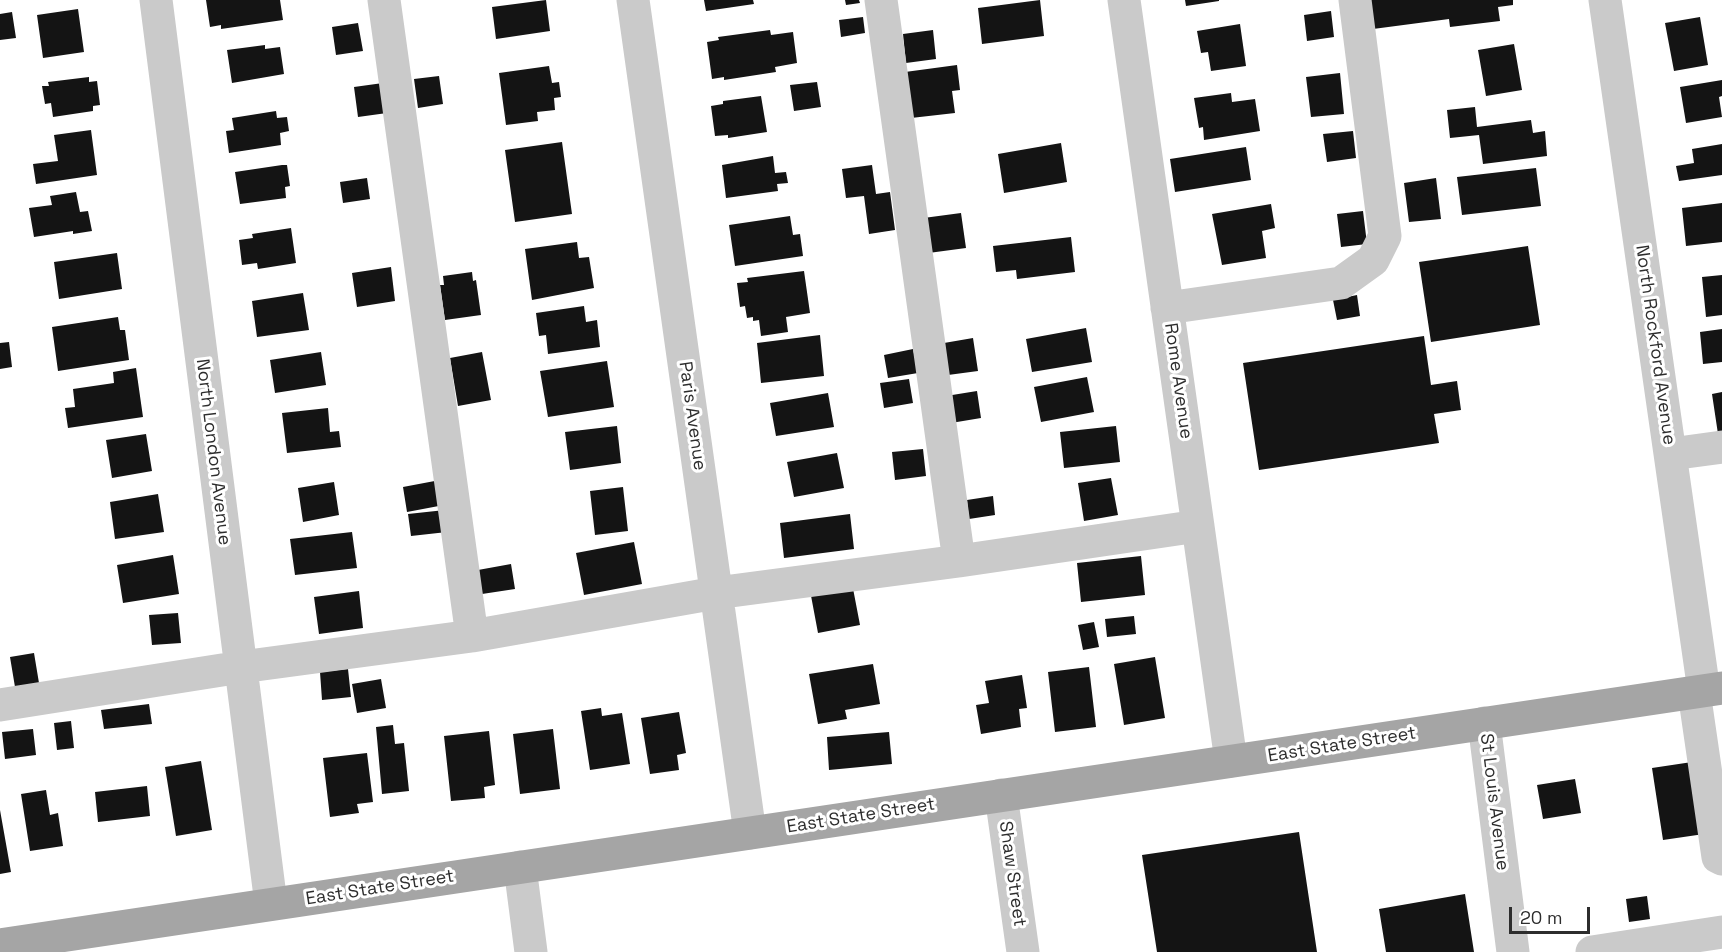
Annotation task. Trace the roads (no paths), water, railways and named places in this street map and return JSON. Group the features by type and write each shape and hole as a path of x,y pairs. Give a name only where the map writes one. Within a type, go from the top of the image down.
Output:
{"main road":[{"name":"East State Street","path":"0,945 72,943 271,904 1707,690"}],"street":[{"name":"North London Avenue","path":"156,0 271,904"},
{"path":"384,0 472,636"},
{"name":"Paris Avenue","path":"633,0 750,833"},
{"path":"881,0 959,561"},
{"name":"Rome Avenue","path":"1124,0 1231,761"},
{"path":"1167,308 1341,283 1373,260 1385,236 1354,0"},
{"name":"North Rockford Avenue","path":"1605,0 1707,690 1718,857 1722,859"},
{"path":"1671,454 1722,447"},
{"path":"0,705 241,667 472,636 716,593 1198,526"},
{"name":"St Louis Avenue","path":"1484,723 1513,952"},
{"name":"Shaw Street","path":"1001,795 1023,952"},
{"path":"520,867 531,952"},
{"path":"1592,952 1722,932"}]}
